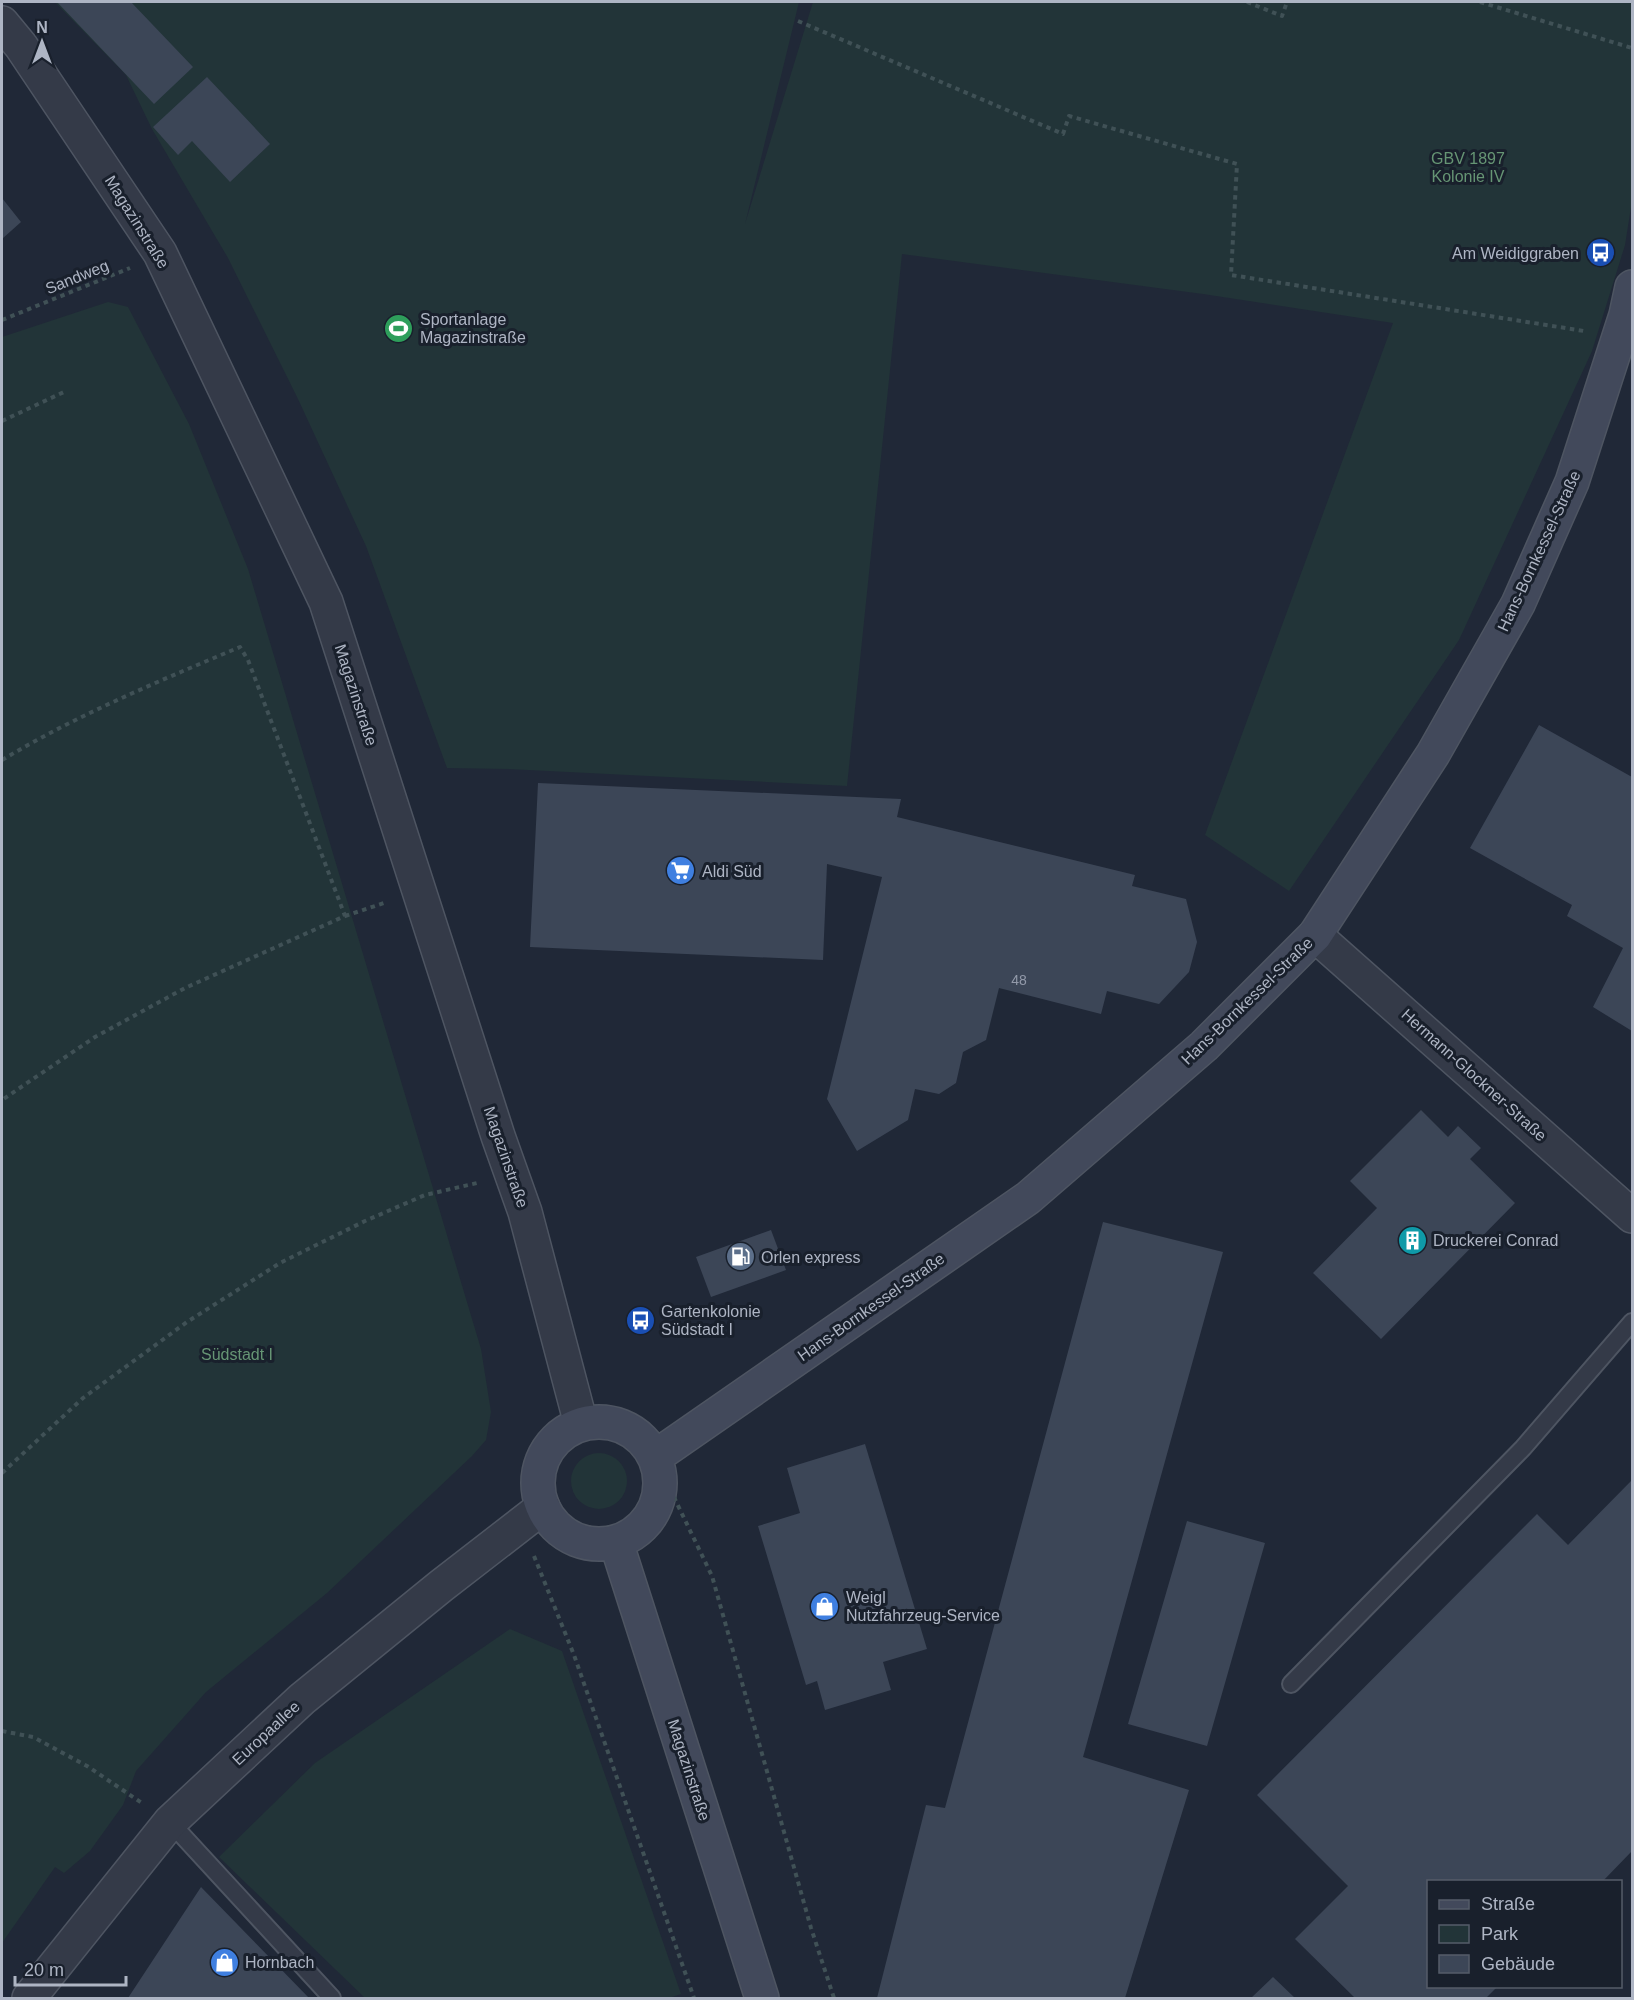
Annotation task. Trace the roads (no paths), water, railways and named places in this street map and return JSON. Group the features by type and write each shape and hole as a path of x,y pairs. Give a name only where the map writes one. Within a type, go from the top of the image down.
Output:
{"street":[{"name":"Magazinstraße","path":"2,23 21,46 160,253 326,602 525,1212 581,1424"},
{"name":"Hans-Bornkessel-Straße","path":"655,1457 1028,1198 1204,1046 1315,935 1433,754 1518,604 1572,482 1627,314"},
{"name":"Hermann-Glockner-Straße","path":"1315,935 1632,1216"},
{"path":"599,1422 616,1424 632,1431 655,1457 661,1478 659,1498 650,1518 635,1533 616,1542 595,1544 574,1539 557,1527 532,1515 540,1469 548,1449 562,1434 581,1424 599,1422"},
{"name":"Europaallee","path":"29,1998 170,1822 302,1699 532,1515"},
{"name":"Magazinstraße","path":"616,1542 762,1998"}],"lane":[{"path":"1291,1684 1523,1448 1632,1322"},
{"path":"170,1822 332,1998"}],"place":[{"name":"Am Weidiggraben","path":"1600,253"},
{"name":"Sportanlage Magazinstraße","path":"399,328"},
{"name":"Aldi Süd","path":"681,871"},
{"name":"Druckerei Conrad","path":"1412,1240"},
{"name":"Orlen express","path":"740,1257"},
{"name":"Gartenkolonie Südstadt I","path":"640,1320"},
{"name":"Weigl Nutzfahrzeug-Service","path":"825,1606"},
{"name":"Hornbach","path":"224,1962"}],"park label":[{"name":"GBV 1897 Kolonie IV","path":"1468,167"},
{"name":"Südstadt I","path":"237,1354"}]}
